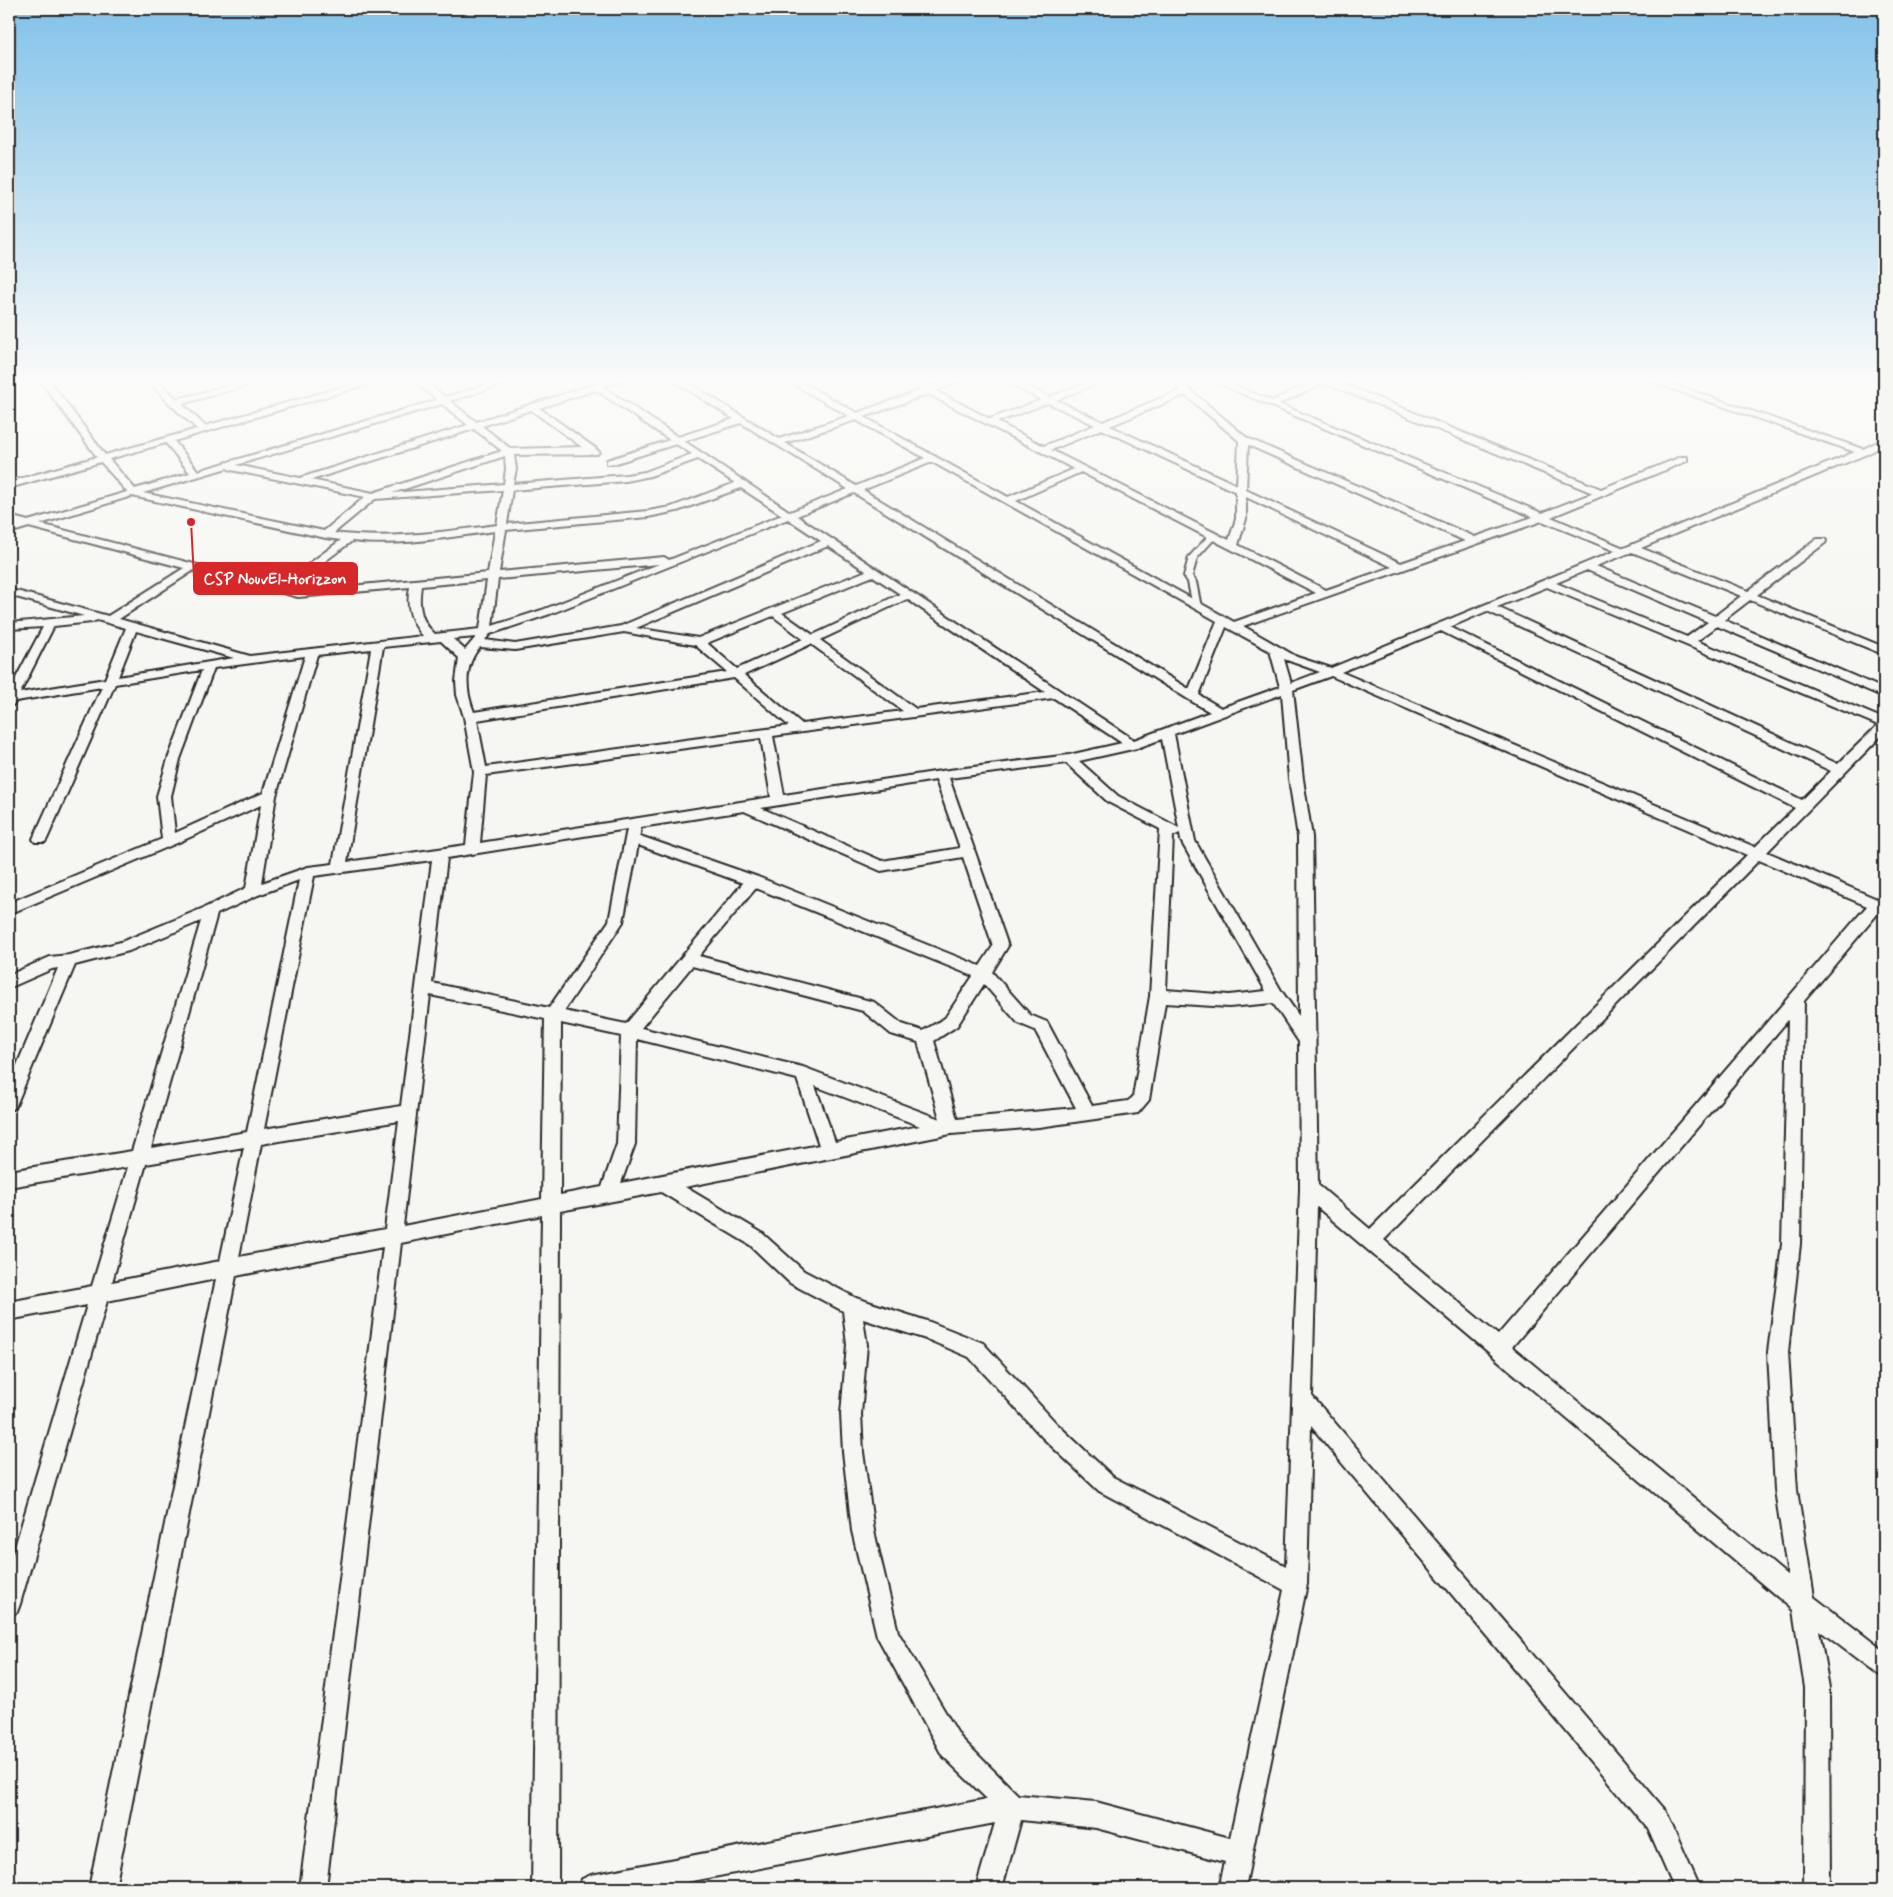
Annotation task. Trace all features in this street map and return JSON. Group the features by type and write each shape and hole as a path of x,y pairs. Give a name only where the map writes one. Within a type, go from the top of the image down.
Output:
{"street":[{"path":"9,485 70,468"},
{"path":"111,468 134,494 326,535 366,540 429,537 503,527 648,514 673,509 742,484"},
{"path":"191,468 197,475"},
{"path":"9,530 222,468"},
{"path":"235,468 373,496 612,479 647,474 665,468"},
{"path":"303,480 343,468"},
{"path":"326,535 373,496 461,468"},
{"path":"473,849 480,772 470,718 463,702 461,680 465,657 486,632 511,468"},
{"path":"611,468 612,479"},
{"path":"718,468 1133,745"},
{"path":"820,468 1220,713"},
{"path":"9,699 250,659 486,632 546,612 910,468"},
{"path":"947,468 1293,659 1331,672 1880,906 1796,1000 1499,1348"},
{"path":"1078,468 1326,594"},
{"path":"1192,468 1401,567"},
{"path":"1232,546 1241,519 1242,468"},
{"path":"1307,468 1475,541"},
{"path":"1422,468 1542,518 1749,596 1884,651"},
{"path":"1540,468 1602,493"},
{"path":"1192,696 1228,624 1326,594 1542,518 1663,468"},
{"path":"9,982 50,963 124,947 211,911 252,891 308,872 473,849 634,831 745,806 941,776 1069,759 1133,745 1331,672 1826,468"},
{"path":"1007,501 1081,469"},
{"path":"9,519 298,594 680,558"},
{"path":"1197,607 1192,582 1188,576 1193,557 1214,536"},
{"path":"281,589 350,538"},
{"path":"1688,642 1821,541"},
{"path":"477,643 515,647 624,629 828,542"},
{"path":"9,626 106,619 194,566"},
{"path":"1587,566 1884,693"},
{"path":"699,642 874,572"},
{"path":"416,583 414,594 415,609 421,629 438,637 465,657"},
{"path":"1371,1241 1884,725 1547,583"},
{"path":"9,592 250,659"},
{"path":"470,718 736,674 908,595"},
{"path":"1487,607 1840,770"},
{"path":"774,612 912,712"},
{"path":"9,699 50,623"},
{"path":"40,839 110,682 132,626"},
{"path":"1440,626 1804,807"},
{"path":"624,629 699,642 799,728"},
{"path":"339,868 378,643"},
{"path":"1232,1888 1296,1584 1309,1189 1305,837 1296,779 1288,689 1275,649"},
{"path":"252,891 269,796 312,652"},
{"path":"169,839 164,796 174,759 209,667"},
{"path":"480,772 1056,694"},
{"path":"766,732 778,801"},
{"path":"1167,733 1188,840 1277,996 1307,1040"},
{"path":"1069,759 1113,799 1188,840"},
{"path":"925,1038 950,1022 1001,946 941,776"},
{"path":"9,909 169,839 209,825 269,796"},
{"path":"745,806 881,866 968,851"},
{"path":"9,1311 948,1128 1039,1120 1132,1108 1141,1100 1158,996 1167,827"},
{"path":"634,831 984,974 1024,1019 1041,1026 1088,1114"},
{"path":"545,1888 553,1015 616,922 634,831"},
{"path":"313,1888 440,854"},
{"path":"102,1888 308,872"},
{"path":"608,1195 626,1144 630,1031 753,881"},
{"path":"9,1604 211,911"},
{"path":"688,959 868,1006 897,1029 925,1038"},
{"path":"9,1103 69,960"},
{"path":"423,987 630,1031 803,1074 948,1128"},
{"path":"1158,996 1229,1000 1277,996"},
{"path":"1796,1000 1791,1244 1778,1352 1786,1490 1817,1688 1817,1888"},
{"path":"925,1038 948,1128"},
{"path":"803,1074 830,1152"},
{"path":"9,1179 408,1112"},
{"path":"664,1184 756,1239 797,1277 852,1306 930,1331 976,1350 1048,1430 1106,1484 1296,1584"},
{"path":"1309,1189 1803,1603 1884,1665"},
{"path":"852,1306 857,1346 851,1414 853,1452 863,1531 888,1636 951,1746 1012,1807"},
{"path":"1302,1399 1657,1820 1687,1888"},
{"path":"989,1888 1012,1807"},
{"path":"591,1888 1012,1807 1096,1815 1240,1854"}],"place":[{"name":"CSP NouvEl-Horizzon","path":"191,522"}]}
